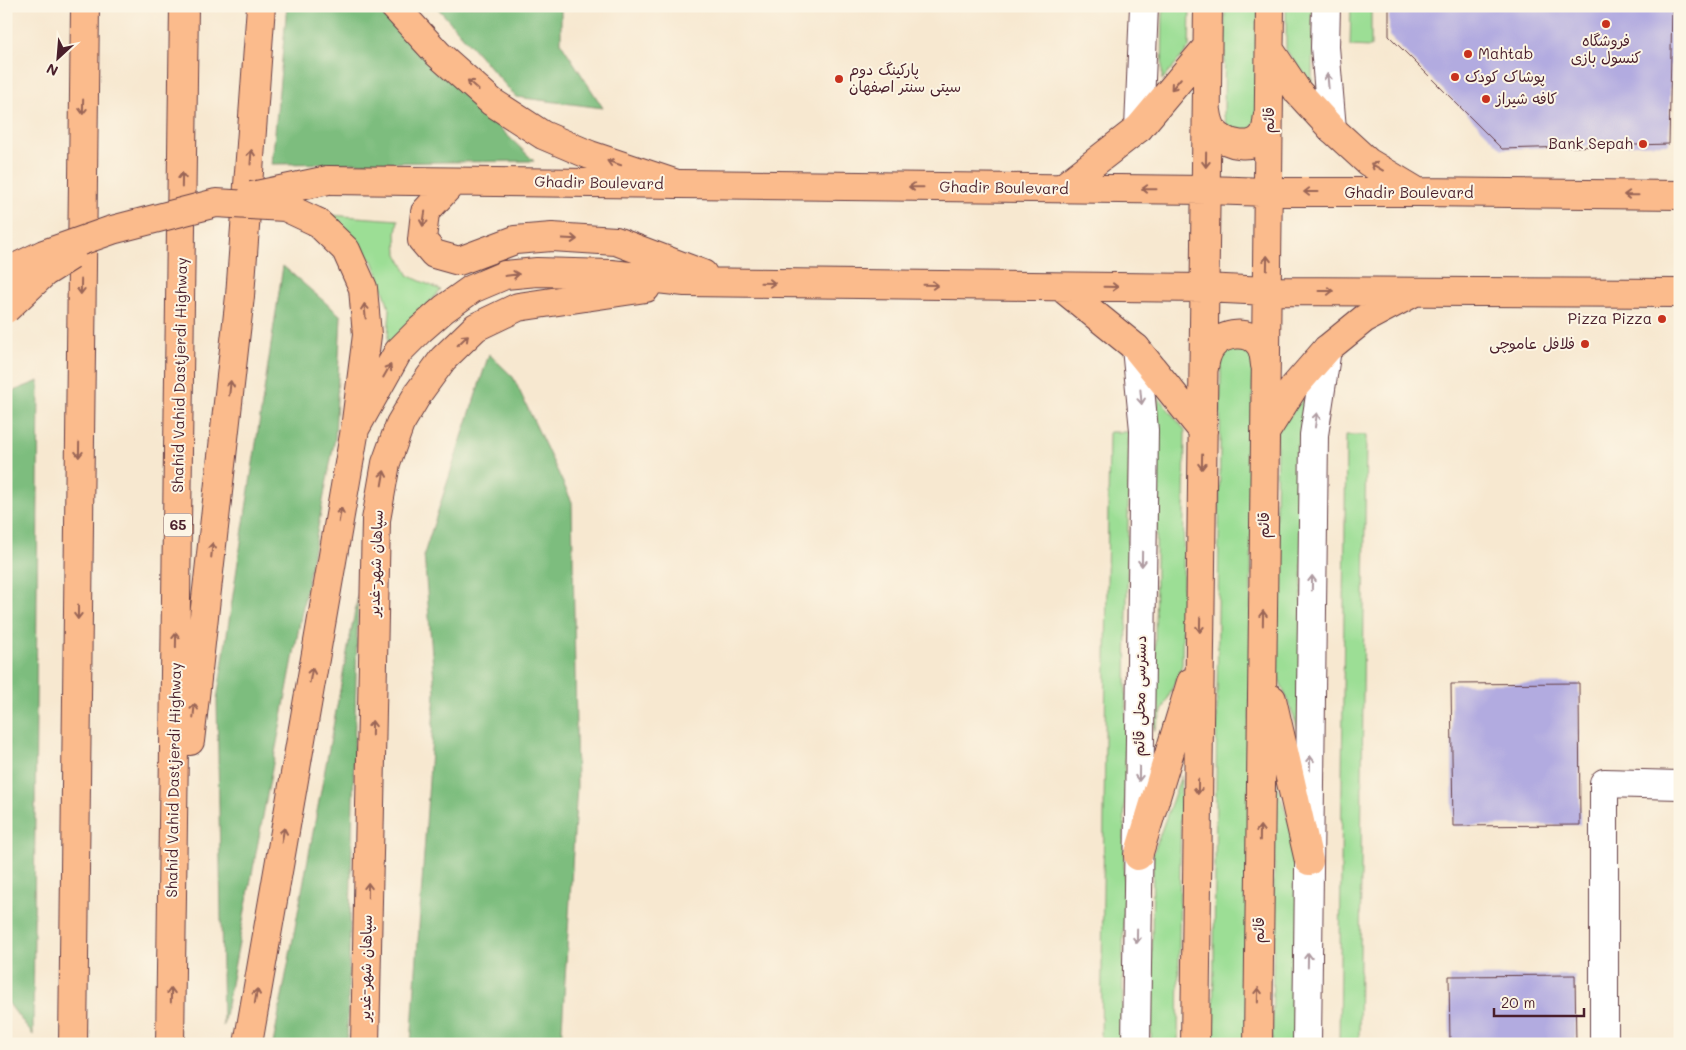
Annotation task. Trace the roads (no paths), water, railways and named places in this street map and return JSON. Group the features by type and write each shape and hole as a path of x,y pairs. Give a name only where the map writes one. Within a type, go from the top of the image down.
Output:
{"main road":[{"path":"72,1044 85,6"},
{"name":"Shahid Vahid Dastjerdi Highway","path":"170,1044 184,6"},
{"path":"173,899 240,296 261,6"},
{"path":"394,6 438,54 492,102 543,136 590,155 677,184"},
{"path":"1196,1044 1208,6"},
{"name":"قائم","path":"1258,1044 1270,6"},
{"path":"1062,188 1139,128 1207,47"},
{"path":"1270,50 1298,92 1332,129 1368,162 1418,192"},
{"path":"1206,109 1208,122 1214,132 1223,140 1235,144 1256,142 1264,135 1269,112"},
{"name":"Ghadir Boulevard","path":"216,203 328,180 1268,192 1680,195"},
{"path":"453,182 425,212 422,240 434,254 459,261 515,240 552,238 616,241 726,283"},
{"path":"6,272 44,254 112,230 216,203 285,207 317,222 346,250 363,288 367,335 355,429 248,1044"},
{"path":"6,309 44,273 112,230"},
{"path":"355,429 398,352 444,309 472,289 505,275 537,272 611,274 685,282 726,283 1204,288 1267,291 1417,290 1680,293"},
{"name":"سپاهان شهر-غدیر","path":"365,1044 376,520 386,462 400,424 419,392 443,359 476,327 518,307 685,282"},
{"path":"1061,286 1136,348 1203,431"},
{"path":"1265,434 1294,387 1327,349 1364,319 1417,290"},
{"path":"1204,369 1206,356 1212,346 1221,338 1244,334 1255,339 1260,344 1266,371"},
{"path":"1138,856 1200,652"},
{"path":"1262,655 1309,861"}],"street":[{"path":"1139,128 1144,6"},
{"path":"1326,6 1325,47 1332,129"},
{"name":"دسترسی محلی قائم","path":"1136,348 1144,430 1136,1044"},
{"path":"1307,1044 1314,435 1327,349"},
{"path":"1604,1044 1604,783 1680,785"}],"place":[{"name":"فروشگاه کنسول بازی","path":"1606,24"},
{"name":"Mahtab","path":"1468,54"},
{"name":"پوشاک کودک","path":"1455,77"},
{"name":"پارکینگ دوم سیتی سنتر اصفهان","path":"839,79"},
{"name":"کافه شیراز","path":"1486,99"},
{"name":"Bank Sepah","path":"1643,144"},
{"name":"Pizza Pizza","path":"1662,319"},
{"name":"فلافل عاموچی","path":"1585,344"}]}
